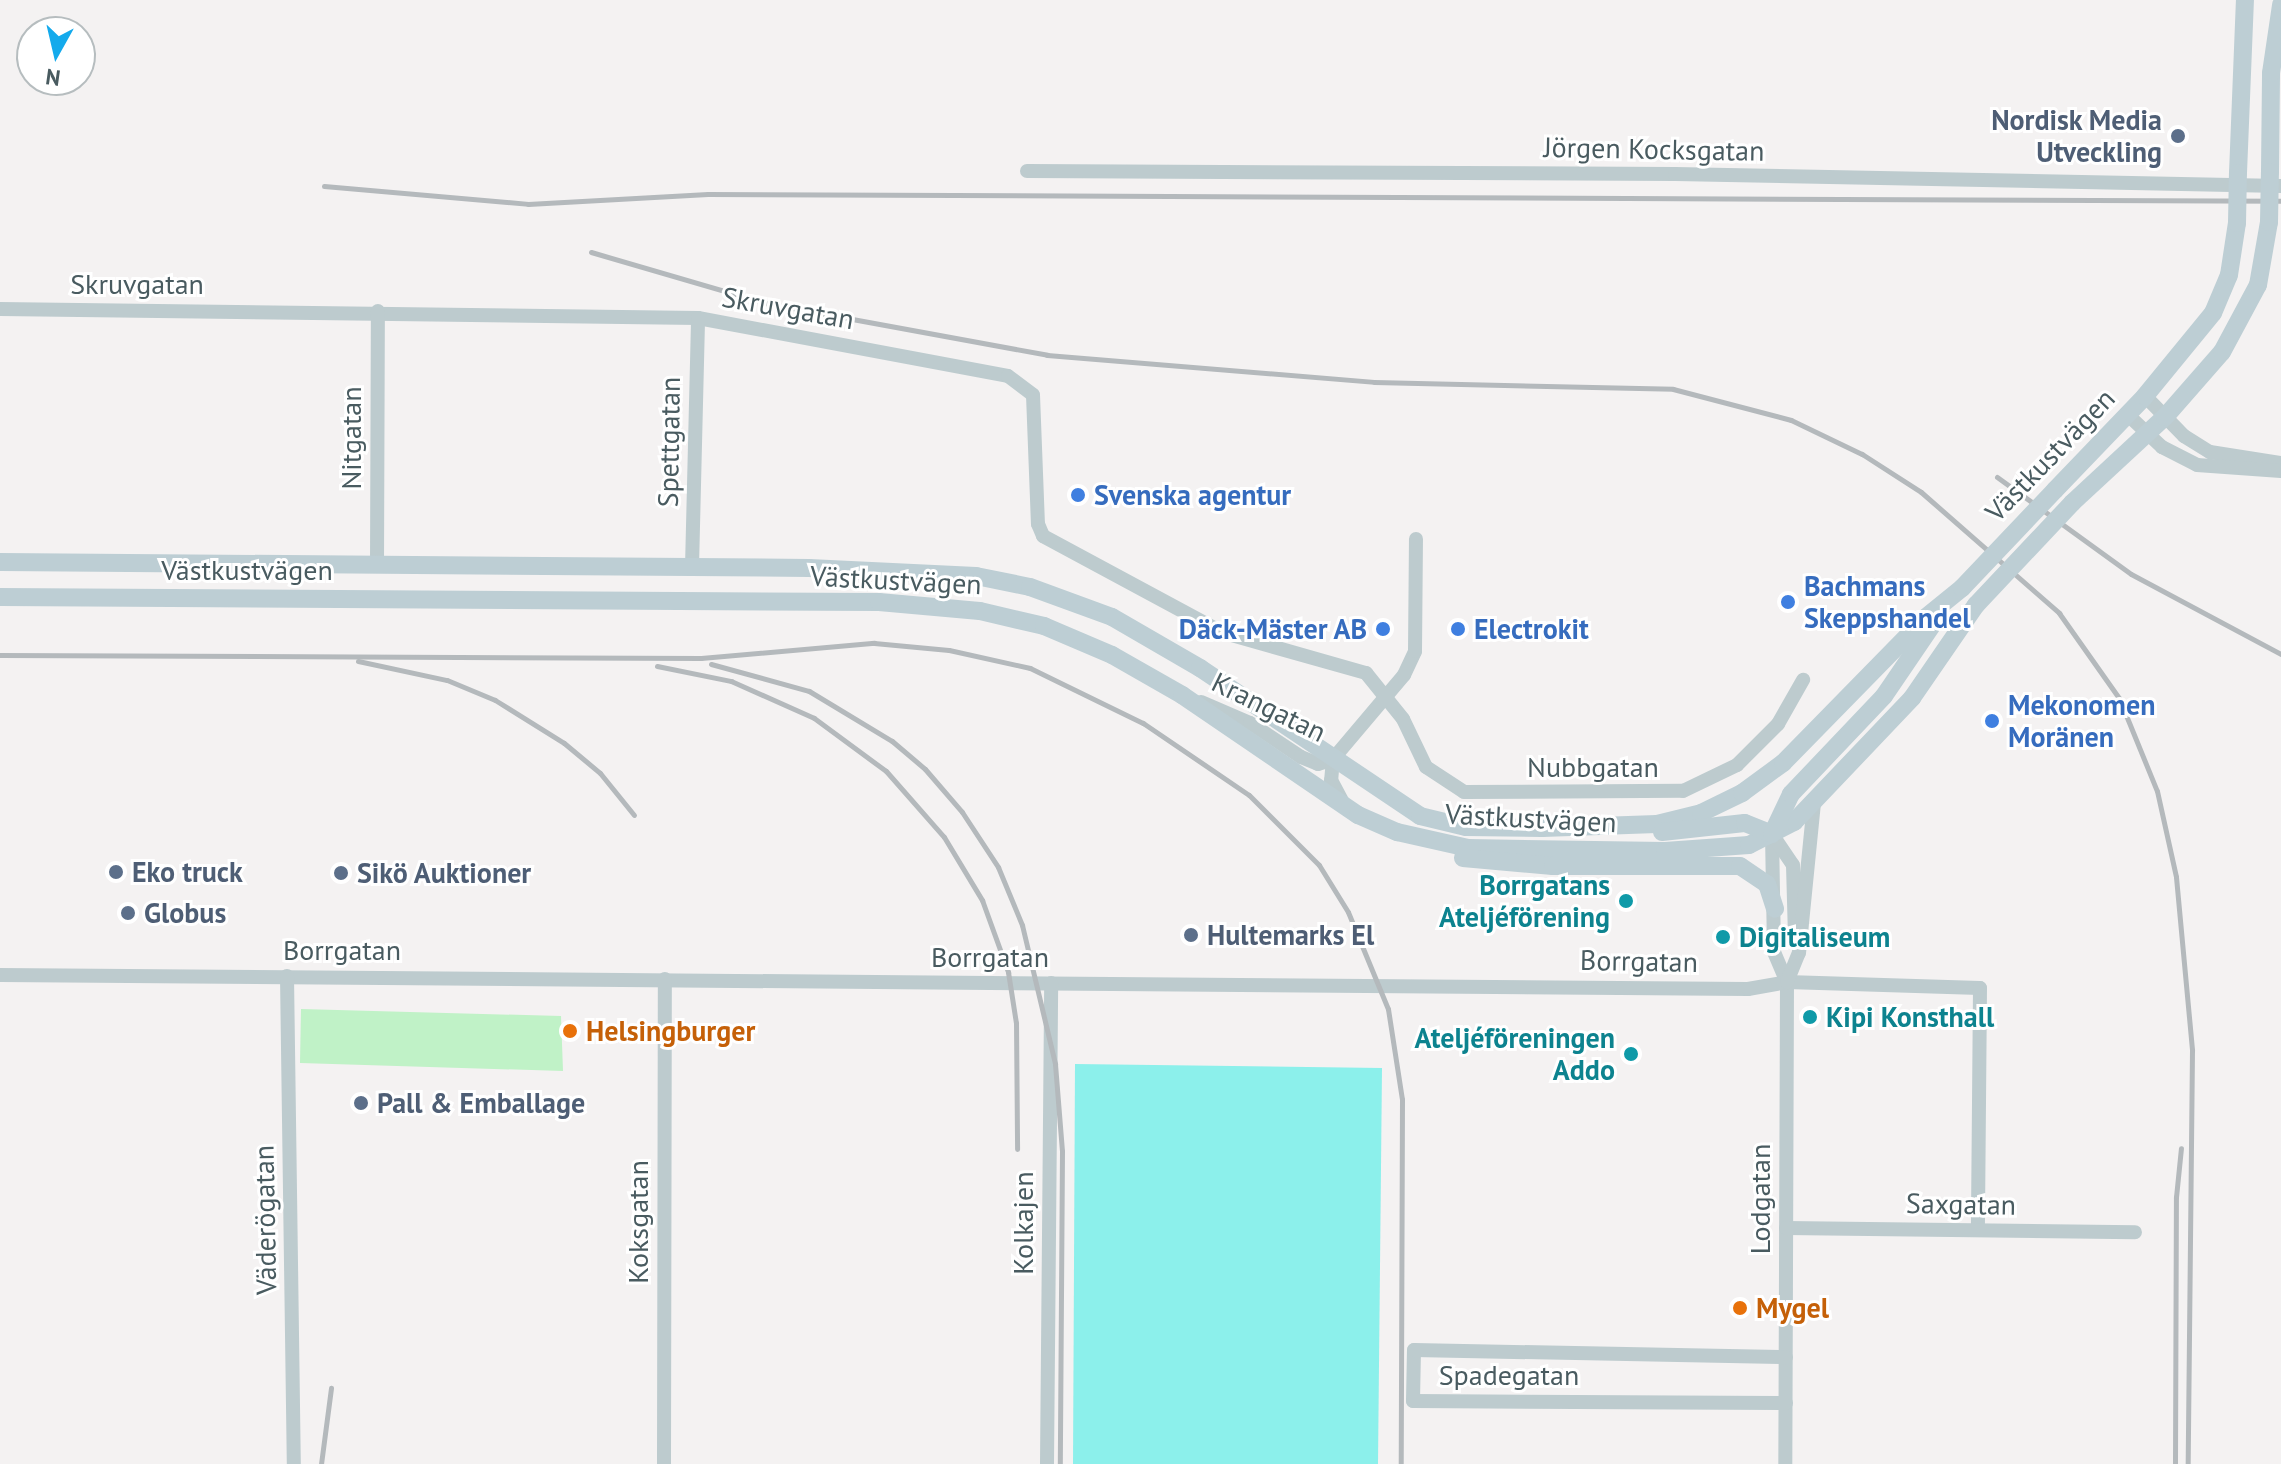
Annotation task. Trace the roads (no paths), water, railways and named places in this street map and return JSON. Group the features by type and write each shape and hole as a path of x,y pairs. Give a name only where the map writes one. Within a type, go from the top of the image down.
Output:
{"main road":[{"name":"Västkustvägen","path":"1579,827 1680,819 1742,793 1783,763 1925,618 1956,594 2128,415 2213,313 2229,275 2237,223 2247,2"},
{"name":"Västkustvägen","path":"0,597 933,605 1044,626 1112,655 1182,695 1342,801 1358,815 1397,832 1468,848 1734,849 1772,834 1815,802 1912,698 1976,605 2072,503 2165,417 2237,330 2258,285 2276,179 2271,73 2281,5"},
{"name":"Västkustvägen","path":"0,562 928,571 1030,587 1112,617 1157,642 1397,802 1441,823 1673,832 1745,823 1772,834"},
{"path":"1772,834 1791,794 1884,696 1956,594"},
{"path":"1397,832 1444,854 1506,864 1740,866 1767,884 1775,909"}],"street":[{"name":"Jörgen Kocksgatan","path":"1027,171 2276,179"},
{"name":"Skruvgatan","path":"0,309 378,311 698,318 1017,380 1033,395 1038,524 1043,536 1200,623 1262,647 1366,673 1385,695"},
{"name":"Nitgatan","path":"377,565 378,311"},
{"name":"Spettgatan","path":"692,567 698,318"},
{"path":"2145,396 2165,417 2210,452 2281,463"},
{"path":"2128,415 2145,433 2197,465 2281,471"},
{"name":"Krangatan","path":"1182,695 1250,723 1318,764 1333,759 1404,675 1415,651 1416,539"},
{"name":"Nubbgatan","path":"1385,695 1426,767 1464,792 1652,795 1691,788 1737,765 1778,724 1803,680"},
{"name":"Krangatan","path":"1333,759 1331,780 1342,801"},
{"name":"Lodgatan","path":"1785,1464 1787,982 1799,953 1815,802"},
{"name":"Lodgatan","path":"1772,834 1774,952 1787,982"},
{"name":"Lodgatan","path":"1772,834 1793,865 1799,953"},
{"name":"Borrgatan","path":"0,975 1748,989 1787,982 1980,988 1978,1230"},
{"name":"Väderögatan","path":"287,976 294,1464"},
{"name":"Koksgatan","path":"664,1464 665,979"},
{"name":"Kolkajen","path":"1047,1464 1051,983"},
{"name":"Saxgatan","path":"1786,1228 2135,1232"},
{"name":"Spadegatan","path":"1786,1357 1414,1350 1413,1401 1786,1403"}],"water":[{"path":"1075,1064 1382,1068 1378,1464 1073,1464"}],"railway":[{"path":"324,186 528,204 708,194 2281,201"},
{"path":"591,252 765,303 1047,355 1374,382 1673,389 1791,420 1862,454 1921,492 2059,613 2119,698 2157,791 2176,877 2192,1050 2188,1464"},
{"path":"1997,477 2131,574 2281,654"},
{"path":"0,655 701,658 874,643 949,650 1030,668 1143,723 1249,795 1319,865 1348,912 1388,1009 1402,1099 1401,1464"},
{"path":"358,661 447,680 495,700 564,743 600,773 634,815"},
{"path":"711,664 809,691 892,741 925,769 962,812 998,867 1022,925 1055,1064 1062,1151 1060,1464"},
{"path":"657,666 731,681 814,718 886,771 944,837 982,900 1008,972 1016,1023 1017,1149"},
{"path":"2175,1464 2176,1197 2181,1148"},
{"path":"321,1464 331,1388"}],"place":[{"name":"Nordisk Media Utveckling","path":"2178,136"},
{"name":"Svenska agentur","path":"1078,495"},
{"name":"Bachmans Skeppshandel","path":"1788,602"},
{"name":"Däck-Mäster AB","path":"1383,629"},
{"name":"Electrokit","path":"1458,629"},
{"name":"Mekonomen Moränen","path":"1992,721"},
{"name":"Eko truck","path":"116,872"},
{"name":"Sikö Auktioner","path":"341,873"},
{"name":"Borrgatans Ateljéförening","path":"1626,901"},
{"name":"Globus","path":"128,913"},
{"name":"Hultemarks El","path":"1191,935"},
{"name":"Digitaliseum","path":"1723,937"},
{"name":"Kipi Konsthall","path":"1810,1017"},
{"name":"Helsingburger","path":"570,1031"},
{"name":"Ateljéföreningen Addo","path":"1631,1054"},
{"name":"Pall & Emballage","path":"361,1103"},
{"name":"Mygel","path":"1740,1308"}]}
